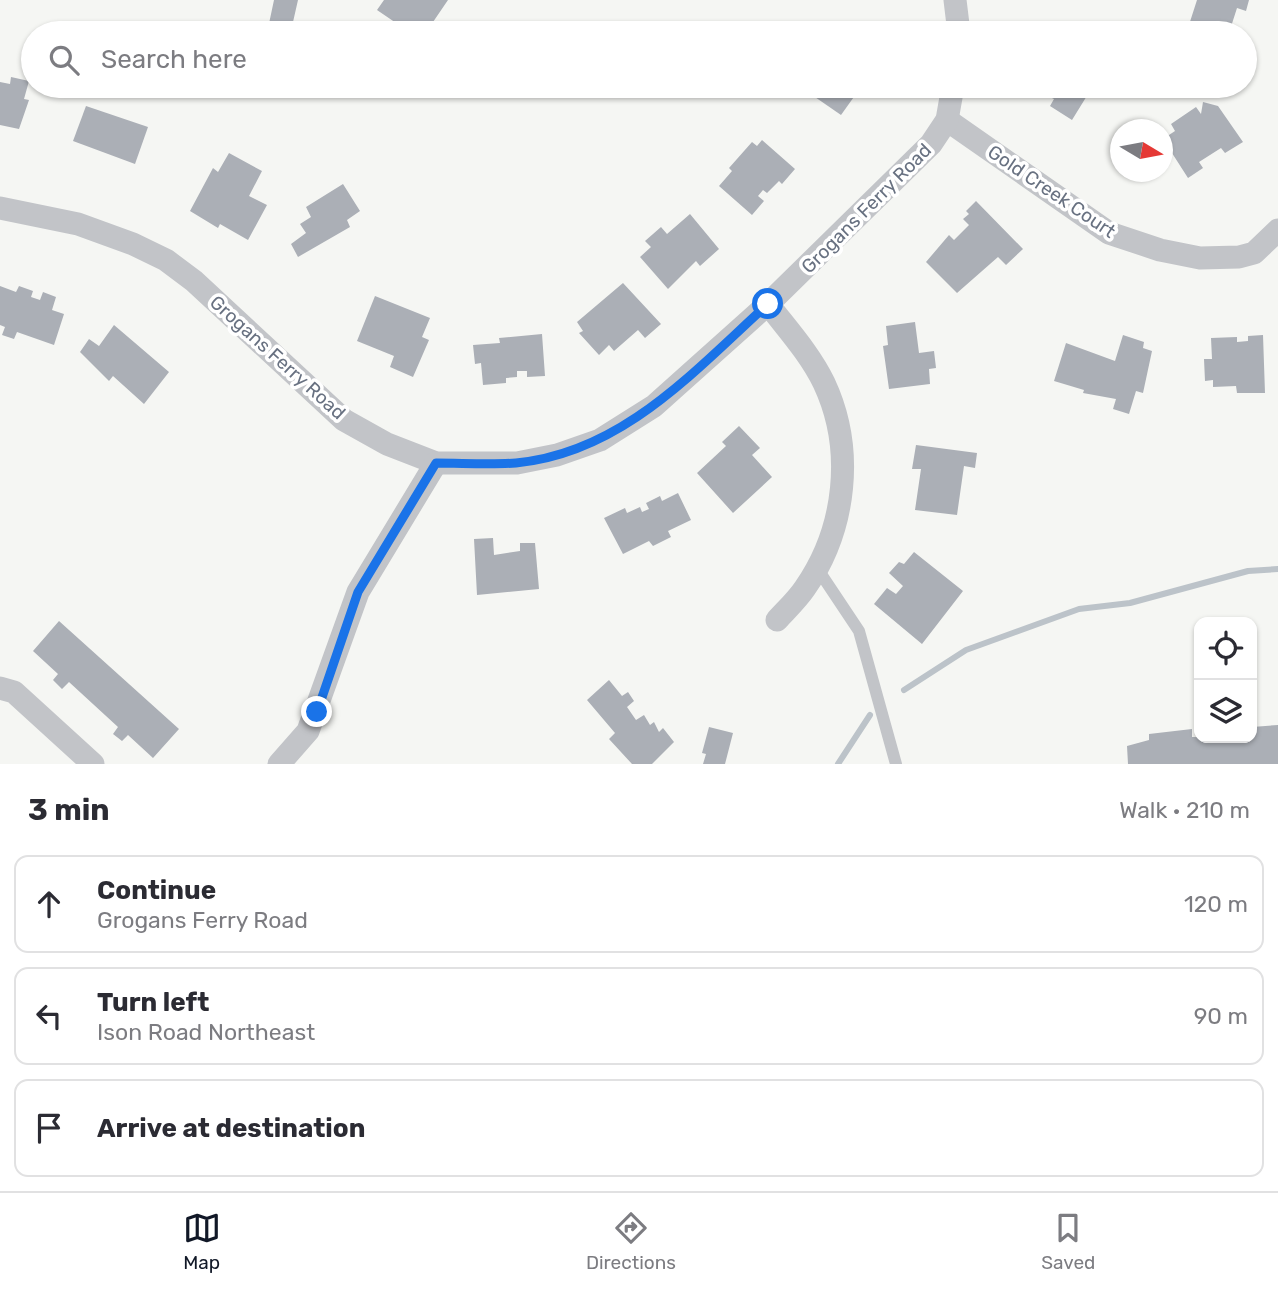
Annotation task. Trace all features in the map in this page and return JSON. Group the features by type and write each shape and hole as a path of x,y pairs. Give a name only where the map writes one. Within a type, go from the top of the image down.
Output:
{"street":[{"path":"955,0 958,21"},
{"name":"Grogans Ferry Road","path":"0,208 78,224 133,244 166,260 194,281 344,420 387,444 436,463 517,463 557,455 600,440 654,406 768,304 907,169 931,144 947,120 951,98"},
{"name":"Gold Creek Court","path":"947,120 1110,233 1160,250 1200,258 1239,257 1254,253 1278,230"},
{"path":"768,304 806,354 824,384 838,423 843,465 840,510 827,550 805,589 777,620"},
{"path":"279,764 308,731 358,592 436,463"},
{"path":"0,688 14,692 93,764"}],"lane":[{"path":"817,568 859,631 896,764"}],"building":[{"path":"274,0 298,0 293,21 270,21"},
{"path":"384,0 448,0 434,21 393,21 377,10"},
{"path":"1197,0 1249,0 1246,11 1237,8 1233,21 1190,21"},
{"path":"11,77 21,79 21,98 29,100 19,129 0,125 0,82 10,84"},
{"path":"816,98 853,98 841,115"},
{"path":"1052,98 1086,98 1072,120 1050,106 1054,99"},
{"path":"1203,102 1218,106 1243,142 1225,153 1221,148 1199,162 1203,168 1188,178 1173,155 1173,123 1196,107 1201,114"},
{"path":"86,106 148,127 135,164 73,141"},
{"path":"762,140 795,169 782,184 779,181 767,193 763,190 758,196 764,201 752,215 719,186 732,171 729,168 752,142 757,146"},
{"path":"229,153 262,171 249,196 267,205 248,240 220,224 218,228 190,211 213,168 218,172"},
{"path":"343,184 360,211 347,220 350,227 298,257 291,244 306,233 300,224 311,217 306,207"},
{"path":"976,201 1023,249 1006,265 998,257 957,293 926,262 949,235 954,240 969,225 963,219 969,214 966,211"},
{"path":"690,214 719,249 700,266 696,261 668,289 640,257 651,247 645,241 661,227 667,234"},
{"path":"623,283 661,324 645,338 638,330 614,351 609,345 599,355 579,333 583,331 577,322"},
{"path":"0,286 16,292 19,286 33,291 31,297 40,300 43,292 56,297 52,310 64,314 54,345 17,332 14,339 2,335 5,327 0,325"},
{"path":"375,296 430,318 422,337 429,340 413,377 390,367 394,356 357,341"},
{"path":"915,322 919,353 934,351 936,368 929,369 930,384 889,389 883,346 888,345 886,326"},
{"path":"114,325 169,372 144,404 113,376 109,381 80,352 89,339 99,346"},
{"path":"542,334 545,376 527,377 527,371 517,371 517,377 506,378 506,383 483,385 481,363 475,364 473,345 500,343 499,338"},
{"path":"1123,335 1144,342 1143,348 1152,351 1143,393 1136,391 1129,414 1113,409 1116,399 1083,393 1084,390 1054,381 1066,343 1115,361"},
{"path":"1263,335 1265,393 1237,393 1236,386 1213,387 1213,380 1205,381 1204,359 1212,359 1211,338 1237,337 1237,342 1248,341 1248,336"},
{"path":"739,426 760,448 752,455 772,477 733,513 697,473 726,446 722,442"},
{"path":"916,445 977,453 975,468 964,466 957,515 915,510 921,469 912,469"},
{"path":"678,493 691,520 668,531 671,537 653,546 649,541 623,554 604,518 625,508 627,513 640,507 642,512 649,509 646,503 660,496 662,501"},
{"path":"493,538 494,555 520,551 520,543 535,543 539,589 477,595 474,539"},
{"path":"914,552 963,591 922,644 874,604 887,588 896,594 903,586 889,573 899,562 904,564"},
{"path":"59,621 179,729 153,758 128,735 122,741 113,734 118,727 69,682 62,689 53,680 58,674 33,651"},
{"path":"609,680 622,696 628,692 634,701 627,707 636,720 644,715 650,725 654,722 659,732 663,728 674,742 652,764 632,764 609,739 615,733 587,700"},
{"path":"1278,725 1278,764 1128,764 1127,746 1149,740 1149,734 1192,729 1194,743 1257,743 1257,727"},
{"path":"709,727 733,733 725,764 703,764 706,754 702,753"}],"waterway":[{"path":"904,690 966,650 1079,609 1130,603 1248,571 1278,569"},
{"path":"838,764 870,715"}],"route":[{"path":"317,712 358,592 436,463 517,463 557,455 600,440 628,425 654,406 768,304"}]}
